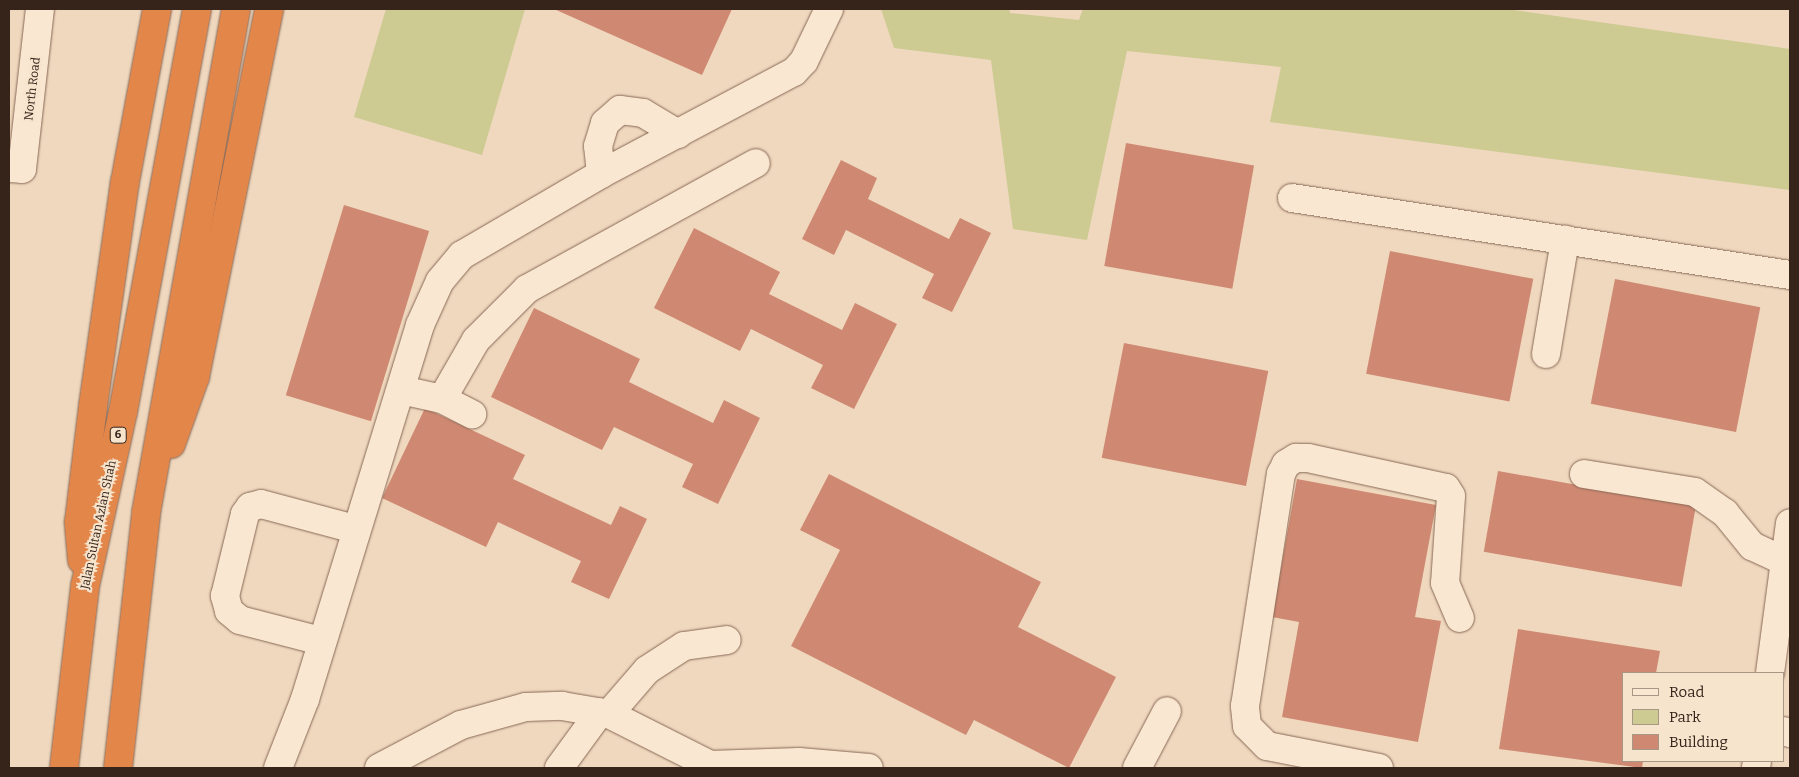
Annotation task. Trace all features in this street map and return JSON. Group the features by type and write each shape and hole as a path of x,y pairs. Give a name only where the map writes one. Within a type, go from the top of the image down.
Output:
{"highway":[{"path":"85,586 79,522 93,406 125,182 157,9"},
{"name":"Jalan Sultan Azlan Shah","path":"64,768 85,586 146,283 197,9"},
{"path":"118,768 146,513 236,9"},
{"path":"146,513 195,377 269,9"}],"street":[{"name":"North Road","path":"15,168 40,9"},
{"path":"278,768 321,641 354,529 401,390 420,326 440,281 462,255 601,174 794,72 804,61 829,9"},
{"path":"601,174 598,146 604,123 620,110 643,113 678,134"},
{"path":"442,399 476,340 527,289 756,163"},
{"path":"1292,198 1790,275"},
{"path":"1546,354 1565,240"},
{"path":"401,390 442,399 472,414"},
{"path":"1379,768 1267,746 1247,726 1246,696 1281,474 1286,464 1296,458 1308,458 1446,488 1451,496 1445,583 1460,618"},
{"path":"1584,474 1695,492 1725,513 1752,546 1784,561"},
{"path":"321,641 240,620 229,611 225,596 245,514 250,506 261,504 354,529"},
{"path":"1770,672 1790,523"},
{"path":"559,768 604,713 648,670 684,646 726,640"},
{"path":"379,768 422,742 496,713 562,706 604,713 712,767 799,762 869,768"},
{"path":"1137,768 1167,711"}],"green space":[{"path":"386,9 525,9 482,155 354,117"},
{"path":"881,9 1009,9 1010,13 1079,20 1083,9 1506,9 1790,49 1790,190 1270,122 1281,67 1127,51 1087,240 1013,229 991,60 894,48"}],"building":[{"path":"554,9 732,9 702,75"},
{"path":"1126,143 1254,166 1232,289 1104,266"},
{"path":"841,160 877,178 868,199 949,239 960,218 991,233 952,312 922,298 934,274 846,230 834,255 802,239"},
{"path":"344,205 429,231 371,421 286,395"},
{"path":"694,228 780,272 769,294 842,330 855,303 897,324 854,409 811,388 823,365 751,329 740,351 654,308"},
{"path":"1390,251 1533,279 1509,402 1366,374"},
{"path":"1615,279 1760,307 1736,432 1591,404"},
{"path":"534,308 640,359 629,382 713,423 724,400 760,418 718,504 682,487 693,464 614,427 602,450 491,397"},
{"path":"1124,343 1268,371 1246,486 1102,458"},
{"path":"425,408 525,455 513,479 611,525 620,506 647,519 609,599 571,582 581,561 498,522 486,547 382,498"},
{"path":"1498,471 1696,506 1682,587 1484,552"},
{"path":"829,474 1041,582 1018,627 1116,677 1069,768 974,720 966,735 791,646 840,550 800,530"},
{"path":"1297,479 1436,505 1415,617 1441,621 1418,742 1282,717 1299,622 1272,617"},
{"path":"1518,629 1660,651 1656,672 1622,672 1622,762 1643,762 1642,768 1499,749"}]}
